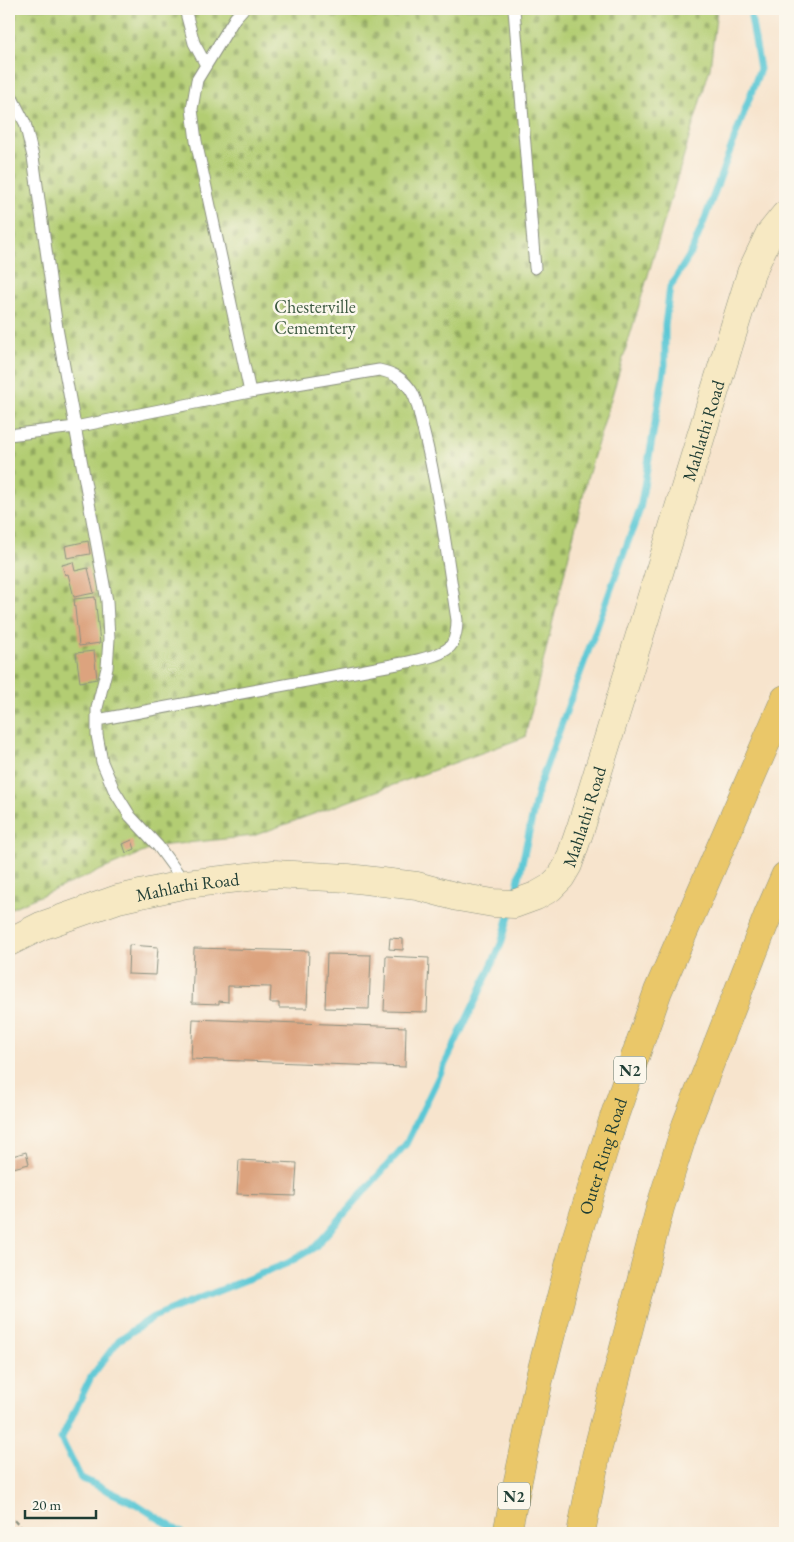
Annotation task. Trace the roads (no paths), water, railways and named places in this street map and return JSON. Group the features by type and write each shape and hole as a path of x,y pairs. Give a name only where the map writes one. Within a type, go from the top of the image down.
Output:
{"highway":[{"name":"Outer Ring Road","path":"507,1533 539,1380 576,1239 614,1117 658,991 785,699"},
{"path":"582,1533 596,1456 660,1208 690,1116 785,876"}],"street":[{"name":"Mahlathi Road","path":"9,942 41,926 118,899 186,884 274,874 348,878 416,886 458,897 493,903 514,904 536,896 550,888 561,877 568,865 581,827 751,272 769,235 785,215"}],"lane":[{"path":"184,9 194,43 206,65"},
{"path":"243,9 235,18 197,80 192,109 196,141 250,392"},
{"path":"514,9 535,268"},
{"path":"9,92 25,123 33,157 57,328 107,601 109,638 107,668 97,708 97,735 102,762 114,790 130,816 158,846 186,884"},
{"path":"9,435 75,427 250,392 379,370 391,372 405,382 413,393 430,454 457,620 452,644 446,651 410,662 97,720"}],"waterway":[{"path":"515,896 539,786 640,509 665,365 665,325 670,287 691,253 760,69 751,17 753,9"},
{"path":"181,1533 138,1505 81,1478 61,1439 91,1377 119,1340 153,1317 288,1263 315,1247 406,1144 501,944 511,909"}],"park label":[{"name":"Chesterville Cememtery","path":"315,316"}]}
